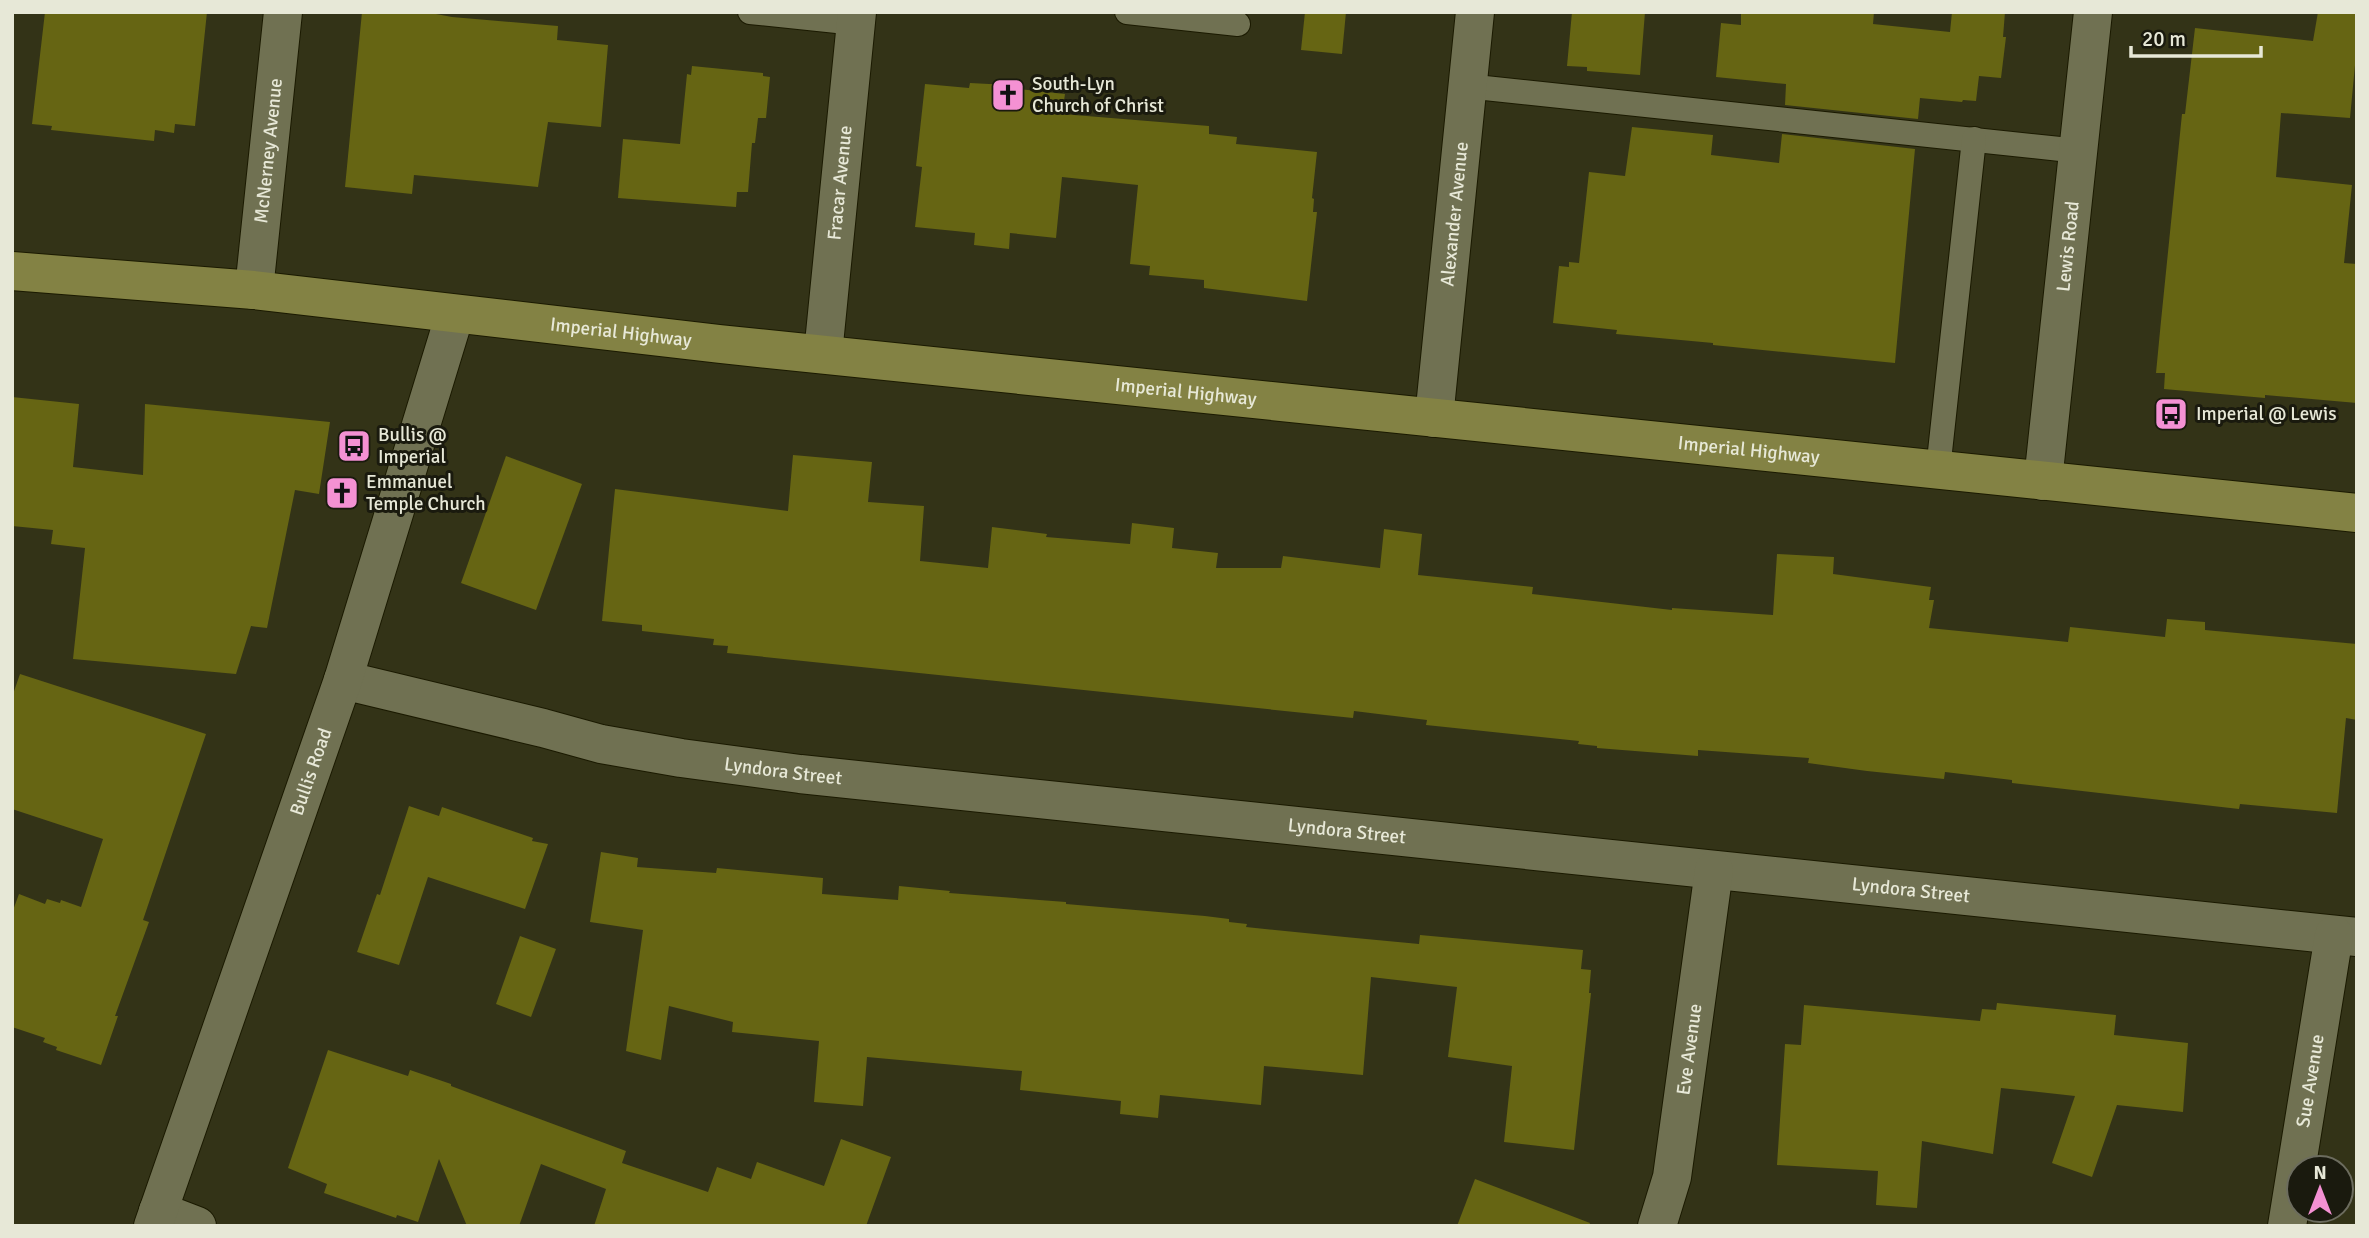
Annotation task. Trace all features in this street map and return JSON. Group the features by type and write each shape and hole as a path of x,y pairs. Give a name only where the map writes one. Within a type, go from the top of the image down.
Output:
{"main road":[{"name":"Imperial Highway","path":"12,271 254,290 823,354 2357,513"}],"street":[{"name":"McNerney Avenue","path":"254,290 283,12"},
{"name":"Alexander Avenue","path":"1434,418 1475,12"},
{"name":"Lewis Road","path":"2043,481 2093,12"},
{"name":"Fracar Avenue","path":"823,354 857,18"},
{"name":"Bullis Road","path":"155,1218 343,680 455,314"},
{"name":"Lyndora Street","path":"343,680 530,724 601,744 814,776 2346,936"},
{"name":"Eve Avenue","path":"1657,1226 1672,1177 1714,870"},
{"name":"Sue Avenue","path":"2287,1226 2346,936"},
{"path":"155,1218 197,1226"}],"lane":[{"path":"750,12 857,18"},
{"path":"1127,12 1238,24"},
{"path":"1466,86 2079,151"},
{"path":"1938,470 1974,139"}],"building":[{"path":"45,12 207,12 195,126 175,124 174,133 155,130 154,141 51,130 52,126 32,124"},
{"path":"362,12 436,12 452,17 558,26 557,40 608,45 601,127 548,122 538,187 414,175 412,194 345,187"},
{"path":"1305,12 1346,12 1342,54 1301,50"},
{"path":"1572,12 1645,12 1640,75 1587,71 1587,67 1567,66"},
{"path":"1741,12 1874,12 1873,24 1950,32 1952,12 2005,12 2003,37 2006,37 2001,78 1979,76 1976,101 1920,98 1918,119 1785,105 1786,84 1716,77 1721,23 1741,25"},
{"path":"2318,12 2357,12 2357,44 2350,118 2281,113 2276,177 2352,185 2344,263 2357,264 2357,403 2164,389 2165,373 2156,373 2182,114 2185,114 2195,28 2313,41"},
{"path":"692,66 763,73 763,76 770,77 766,118 758,118 755,143 752,143 748,192 737,192 736,207 618,198 623,139 680,144 687,74 691,75"},
{"path":"970,83 1008,85 1008,88 1065,94 1062,114 1209,126 1209,134 1237,137 1236,144 1317,152 1312,198 1313,212 1317,212 1307,301 1204,288 1204,280 1149,275 1150,266 1130,264 1138,185 1062,177 1056,238 1010,233 1009,249 974,245 975,233 915,227 922,167 916,166 925,84 969,88"},
{"path":"1632,127 1713,135 1711,155 1779,163 1782,134 1915,149 1895,363 1616,334 1617,330 1553,323 1559,266 1569,267 1569,262 1579,263 1589,172 1625,176"},
{"path":"12,397 79,404 73,467 143,475 145,404 330,422 319,494 295,490 267,628 251,626 236,674 73,659 85,548 51,544 53,530 12,526"},
{"path":"793,455 872,462 868,502 924,506 920,561 988,568 992,527 1047,534 1046,537 1130,544 1132,523 1174,528 1172,548 1218,553 1216,568 1281,568 1283,556 1380,568 1384,529 1422,534 1418,575 1533,587 1532,594 1672,610 1773,615 1777,554 1834,557 1833,574 1931,587 1929,600 1934,600 1929,628 2068,642 2070,627 2165,637 2167,619 2205,622 2205,630 2357,644 2357,720 2346,718 2337,813 2240,804 2239,809 2012,783 2012,780 1945,772 1944,779 1867,771 1808,763 1809,758 1698,750 1698,756 1597,748 1578,744 1579,741 1426,725 1427,720 1354,711 1353,718 727,653 728,646 713,645 714,639 642,631 642,625 602,621 615,489 788,511"},
{"path":"506,456 582,484 536,610 461,583"},
{"path":"20,674 206,734 143,920 149,922 115,1016 118,1016 101,1065 56,1050 57,1047 43,1042 45,1038 12,1027 12,913 19,894 45,904 47,899 60,903 61,900 81,907 103,839 12,809 12,697"},
{"path":"409,806 439,816 442,807 533,838 532,841 548,844 525,909 428,877 399,965 357,952 377,894 380,895"},
{"path":"601,852 638,858 637,867 716,873 717,868 823,878 822,894 898,900 899,886 1205,916 1229,919 1229,922 1247,924 1246,927 1419,944 1420,935 1583,950 1581,969 1591,970 1591,993 1574,1150 1504,1142 1512,1066 1448,1057 1457,987 1371,977 1363,1075 1264,1066 1261,1105 1160,1095 1158,1118 1120,1114 1121,1101 1020,1090 1022,1071 867,1057 863,1106 814,1102 819,1041 732,1032 733,1022 669,1006 661,1060 626,1051 643,930 590,922"},
{"path":"520,936 556,949 531,1017 496,1004"},
{"path":"1997,1003 2116,1015 2114,1035 2188,1043 2183,1112 2117,1105 2092,1177 2052,1163 2075,1096 2001,1088 1993,1154 1922,1141 1917,1208 1876,1205 1878,1171 1777,1165 1785,1044 1801,1045 1804,1005 1980,1021 1982,1009 1996,1010"},
{"path":"328,1050 408,1076 410,1070 451,1084 626,1151 622,1163 708,1192 717,1167 751,1179 757,1162 824,1186 841,1139 891,1157 866,1226 594,1226 606,1189 541,1164 519,1226 467,1226 439,1159 418,1222 397,1215 396,1218 324,1193 327,1184 288,1168"},
{"path":"1475,1179 1590,1223 1589,1226 1457,1226"}],"place":[{"name":"South-Lyn Church of Christ","path":"1008,95"},
{"name":"Imperial @ Lewis","path":"2171,414"},
{"name":"Bullis @ Imperial","path":"354,446"},
{"name":"Emmanuel Temple Church","path":"342,493"}]}
